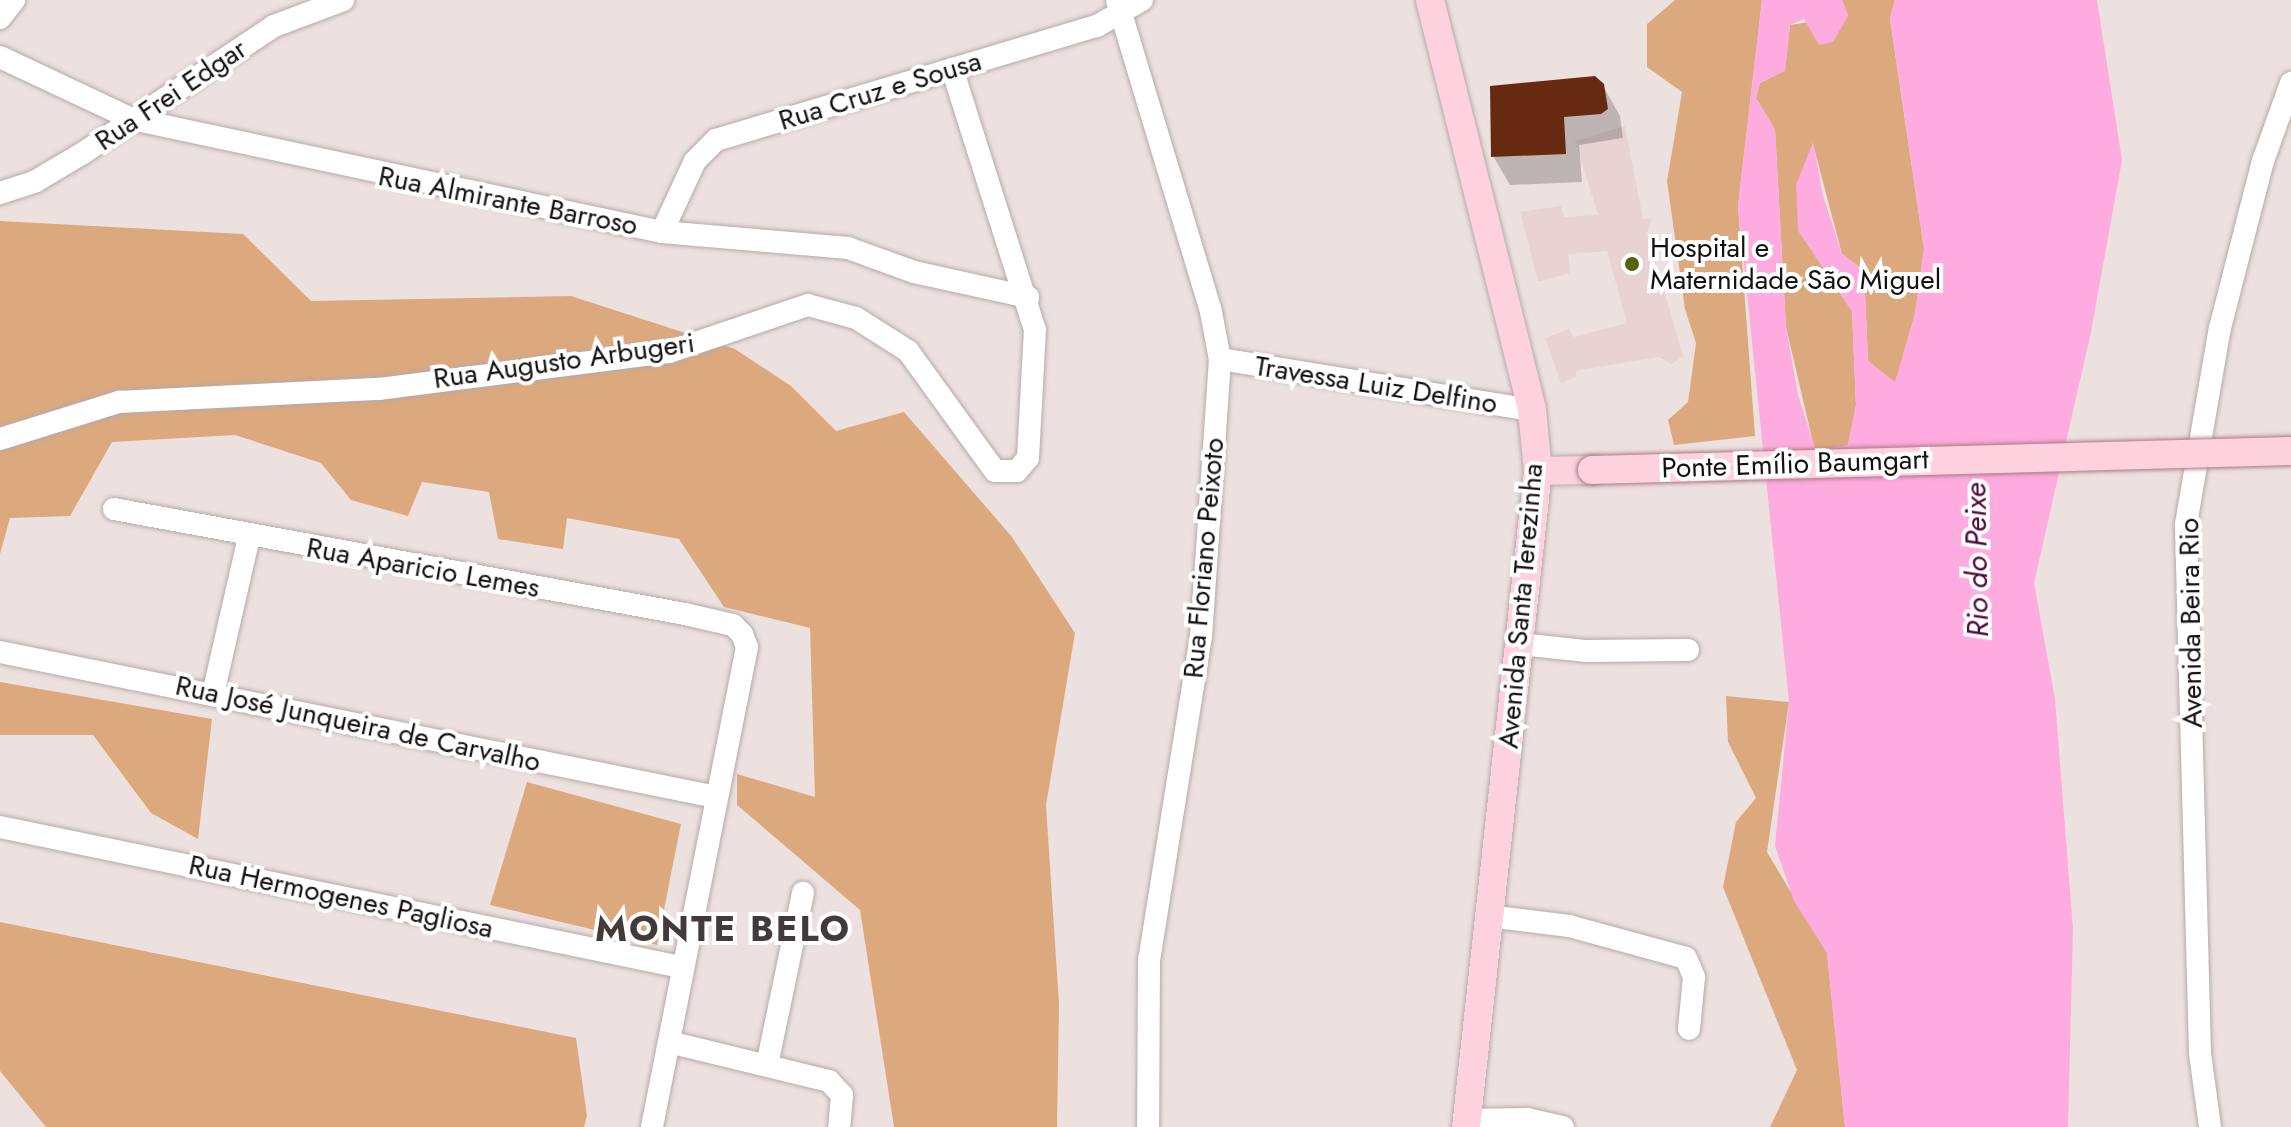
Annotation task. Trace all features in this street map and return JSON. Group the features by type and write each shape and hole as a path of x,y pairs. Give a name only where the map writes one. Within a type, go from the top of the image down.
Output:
{"main road":[{"name":"Avenida Santa Terezinha","path":"1430,0 1532,410 1538,471 1466,1124"},
{"name":"Ponte Emílio Baumgart","path":"1538,471 2291,451"}],"street":[{"path":"0,18 14,0"},
{"name":"Rua Frei Edgar","path":"0,193 36,181 274,26 343,0"},
{"name":"Rua Cruz e Sousa","path":"662,232 695,161 716,140 952,69 1142,0"},
{"name":"Rua Floriano Peixoto","path":"1120,7 1211,312 1220,359 1201,636 1149,959 1148,1127"},
{"name":"Rua Almirante Barroso","path":"0,57 132,119 662,232 848,248 914,272 1028,297"},
{"name":"Rua Augusto Arbugeri","path":"0,439 119,402 379,389 680,350 808,305 856,318 908,351 995,471 1006,474 1024,467 1028,458 1035,330 1028,297 952,69"},
{"name":"Avenida Beira Rio","path":"2210,1127 2200,1053 2186,524 2220,328 2263,161 2291,83"},
{"name":"Travessa Luiz Delfino","path":"1220,359 1532,410"},
{"name":"Rua Aparicio Lemes","path":"114,509 249,537 733,625 747,647 716,797"},
{"path":"213,694 249,537"},
{"path":"1520,644 1585,651 1688,650"},
{"name":"Rua José Junqueira de Carvalho","path":"0,652 716,797"},
{"path":"652,1127 716,797"},
{"name":"Rua Hermogenes Pagliosa","path":"0,827 681,967"},
{"path":"767,1065 803,893"},
{"path":"1488,916 1569,926 1686,958 1694,977 1689,1029"},
{"path":"669,1042 767,1065 838,1086 842,1107 839,1127"},
{"path":"1466,1124 1527,1119 1563,1127"}],"shaded area":[{"path":"1675,0 1762,0 1738,206 1755,436 1674,445 1668,420 1688,402 1696,343 1685,309 1667,181 1682,92 1647,67 1647,24"},
{"path":"1842,0 1895,0 1890,19 1924,249 1915,314 1895,383 1868,361 1864,271 1842,254 1813,144 1798,230 1852,311 1856,405 1848,445 1815,451 1786,327 1775,130 1756,98 1760,83 1785,70 1790,25 1848,16"},
{"name":"Hospital e Maternidade São Miguel","path":"1625,126 1643,219 1651,219 1647,233 1683,356 1672,364 1659,357 1576,371 1576,377 1561,383 1545,338 1569,329 1574,337 1627,323 1607,251 1568,254 1570,273 1538,282 1520,212 1561,206 1564,217 1598,215 1575,141"},
{"path":"0,221 243,234 311,301 571,296 735,349 791,386 836,431 904,412 1012,537 1075,633 1046,805 1059,1004 1057,1127 894,1127 860,910 737,805 737,774 815,797 810,628 724,607 679,539 567,518 563,549 498,539 489,492 422,482 408,516 351,500 321,463 235,435 112,442 70,516 10,518 0,554"},
{"path":"0,682 212,719 198,839 151,813 93,735 0,735"},
{"path":"1726,696 1789,702 1767,852 1827,953 1845,1127 1770,1127 1797,1070 1723,887 1736,822 1756,798 1728,742"},
{"path":"527,782 681,824 657,945 490,905"},
{"path":"0,922 576,1038 587,1116 584,1127 46,1127 0,1071"}],"water":[{"name":"Rio do Peixe","path":"1762,0 1842,0 1848,16 1833,42 1819,45 1804,19 1790,25 1785,71 1760,83 1756,98 1775,130 1786,327 1798,395 1816,451 1848,445 1856,405 1852,311 1798,230 1796,185 1813,142 1823,196 1842,254 1864,270 1868,361 1895,382 1915,314 1924,249 1890,18 1895,0 2097,0 2122,160 2091,332 2034,583 2055,699 2073,929 2068,1127 1845,1127 1827,953 1794,901 1775,846 1789,702 1738,206"}],"building":[{"path":"1595,76 1604,84 1608,109 1601,114 1564,117 1566,154 1491,157 1490,86"}],"place":[{"name":"Hospital e Maternidade São Miguel","path":"1632,264"}],"district":[{"name":"MONTE BELO","path":"723,929"}]}
